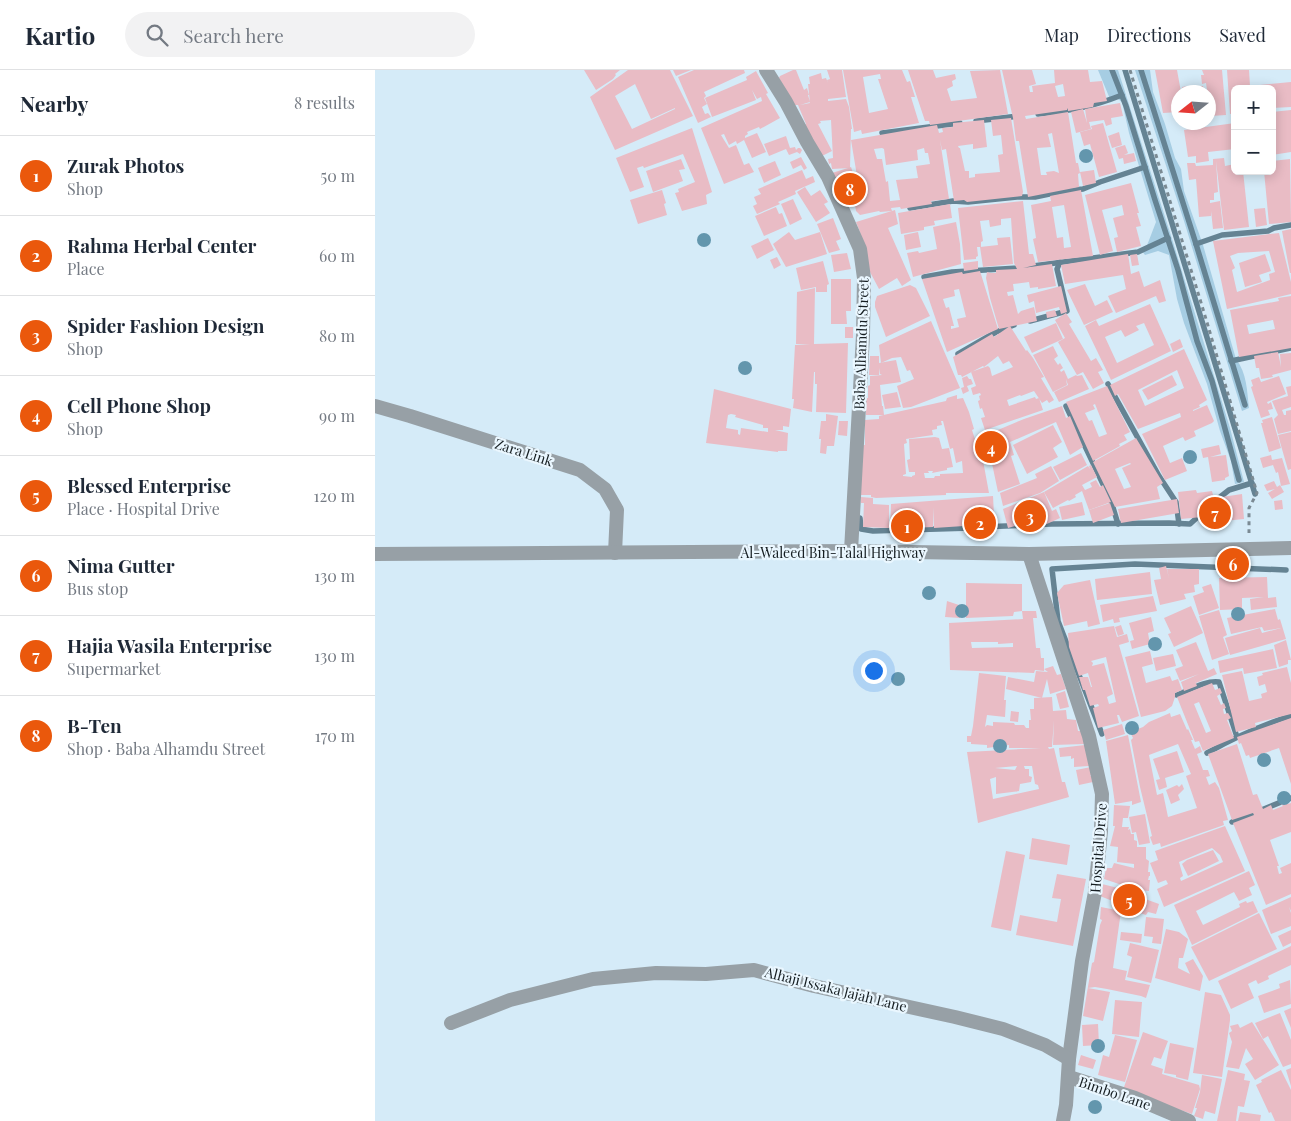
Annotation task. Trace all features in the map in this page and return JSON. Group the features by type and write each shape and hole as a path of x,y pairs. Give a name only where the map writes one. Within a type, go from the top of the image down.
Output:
{"street":[{"name":"Baba Alhamdu Street","path":"766,70 828,177 860,249 864,278 863,326 851,551"},
{"name":"Zara Link","path":"375,406 580,470 605,489 617,510 615,553"},
{"name":"Al-Waleed Bin-Talal Highway","path":"375,554 851,551 1029,554 1291,548"},
{"name":"Hospital Drive","path":"1029,554 1089,736 1102,794 1101,831 1095,892 1082,961 1063,1121"},
{"name":"Alhaji Issaka Jajah Lane","path":"451,1023 510,1000 593,979 656,973 706,974 754,970 822,988 1003,1029 1045,1045 1069,1059"},
{"name":"Bimbo Lane","path":"1069,1077 1135,1098 1189,1121"}],"path":[{"path":"1130,70 1257,493 1249,508 1253,548"}],"shaded area":[{"path":"1098,70 1118,70 1230,428 1244,482 1235,484 1231,461 1220,431 1207,384 1177,299 1169,255 1158,251 1145,255 1142,251 1146,248 1156,222 1129,133 1122,102 1118,99 1110,99"},
{"path":"1135,70 1150,70 1153,92 1175,158 1181,169 1184,191 1203,245 1236,359 1244,376 1249,408 1242,411 1184,221"}],"building":[{"path":"584,70 620,70 613,79 596,90"},
{"path":"628,70 670,70 693,116 615,150 590,97","holes":["635,84 651,119 675,108 632,129 615,96"]},
{"path":"673,70 691,70 676,76"},
{"path":"694,70 744,70 745,73 704,92 707,104 702,107 705,114 708,113 711,117 698,123 678,77"},
{"path":"796,70 804,90 807,88 810,101 809,77 821,73 822,79 826,78 828,83 827,80 830,79 827,70 842,70 846,97 828,99 828,101 846,99 849,107 852,129 850,168 832,169 831,163 829,164 828,159 833,158 831,120 820,121 821,123 818,124 832,151 822,156 804,125 806,124 798,105 794,105 779,78"},
{"path":"843,70 902,70 907,82 910,81 915,97 911,97 919,123 862,134 861,130 854,132","holes":["880,74 881,79 878,79 888,109 869,113 863,77"]},
{"path":"908,70 933,70 936,78 955,74 956,79 952,81 953,86 947,89 951,101 977,98 970,71 1000,70 1008,114 930,125 929,121 925,121"},
{"path":"1002,70 1032,70 1036,84 1029,86 1030,92 1033,92 1032,86 1055,83 1054,70 1088,70 1090,82 1102,81 1107,101 1094,103 1093,107 1068,111 1068,108 1067,110 1025,116 1026,119 1068,112 1076,163 1078,163 1080,173 1078,174 1079,187 1028,197 1019,141 1016,141 1013,118","holes":["1063,84 1065,96 1058,97 1055,86","1052,133 1059,173 1054,171 1046,172 1047,175 1041,175 1037,148 1051,147 1048,134"]},
{"path":"1155,70 1177,70 1180,85 1171,85 1171,112 1163,113"},
{"path":"1202,70 1222,70 1226,115 1216,116 1216,85 1202,84 1201,75 1204,75"},
{"path":"1227,70 1249,70 1250,85 1231,85 1230,114"},
{"path":"756,71 768,93 766,94 780,118 760,129 759,127 747,132 748,134 745,138 757,133 766,152 752,158 744,140 737,144 736,141 729,145 724,134 721,135 729,148 736,145 744,165 749,163 754,172 724,184 701,128 762,101 761,97 757,99 752,90 756,100 712,117 705,98 747,80 746,77"},
{"path":"1291,82 1291,107 1276,108 1276,85 1260,85"},
{"path":"1120,103 1123,116 1111,118 1112,124 1106,126 1104,120 1089,122 1091,129 1076,133 1071,112 1083,109 1087,123 1085,109"},
{"path":"1291,110 1291,152 1276,154 1276,112"},
{"path":"1011,118 1023,192 1022,196 967,202 964,200 954,201 946,149 942,150 940,140 949,199 931,201 932,204 901,209 900,207 891,208 892,211 879,211 860,215 856,211 855,205 849,207 846,199 844,200 839,185 837,186 832,173 851,167 860,194 851,140 937,125 939,133 943,132 942,128 953,127 953,123 984,120 987,147 973,149 973,144 958,146 965,171 969,171 969,178 975,177 975,174 1000,172 998,155 1003,154 1001,135 993,136 991,120","holes":["924,148 925,153 928,153 930,164 916,166 918,178 896,180 900,200 890,201 888,181 886,182 882,159 877,159 874,149 884,149 886,165 918,160 917,150"]},
{"path":"1103,123 1117,172 1099,177 1090,144 1084,146 1080,132 1092,129 1091,126"},
{"path":"1231,124 1231,149 1208,152 1209,161 1196,163 1196,156 1188,157 1184,130 1216,130 1216,126"},
{"path":"692,128 712,192 706,195 707,204 682,211 675,193 679,192 678,189 695,182 683,154 644,168 643,166 637,168 644,187 630,192 616,158"},
{"path":"1119,132 1122,145 1112,148 1108,136"},
{"path":"786,136 790,148 795,147 796,150 800,148 802,150 800,154 797,152 789,155 786,149 769,156 764,144"},
{"path":"1125,145 1128,153 1124,155 1134,153 1136,161 1124,164 1123,158 1119,159 1115,148"},
{"path":"801,157 807,168 804,170 801,165 793,169 790,162"},
{"path":"1224,158 1225,166 1231,165 1231,175 1243,175 1249,227 1224,230 1216,161 1218,192 1214,193 1214,200 1210,200 1210,203 1220,201 1223,228 1213,229 1211,211 1211,216 1199,217 1196,179 1189,180 1187,163 1195,163 1196,166 1213,165 1213,159"},
{"path":"681,159 685,169 679,170 683,181 653,192 646,171"},
{"path":"1290,159 1291,222 1269,224 1264,175 1276,175 1276,161"},
{"path":"775,161 781,175 764,183 758,168"},
{"path":"802,170 806,179 813,176 815,182 795,191 796,194 778,202 780,204 757,214 753,206 757,204 754,197 761,194 758,189"},
{"path":"1094,170 1096,183 1083,186 1080,172"},
{"path":"1131,183 1139,213 1137,213 1141,226 1136,227 1141,246 1117,252 1114,238 1118,237 1113,218 1124,215 1122,205 1102,210 1113,251 1100,255 1085,195"},
{"path":"805,187 811,196 820,190 828,202 824,204 830,213 816,222 797,192"},
{"path":"662,190 667,215 638,224 630,200"},
{"path":"1081,190 1093,256 1038,262 1033,239 1036,238 1031,205 1051,201 1050,196","holes":["1064,205 1071,247 1064,248 1063,237 1057,238 1052,207"]},
{"path":"793,199 802,219 790,225 781,204"},
{"path":"1023,201 1029,254 1033,254 1036,265 1023,268 1052,264 1056,286 1038,289 1038,287 1030,288 1029,282 1013,284 1014,291 1007,292 1008,296 1013,295 1018,314 1021,311 1034,307 1037,321 999,329 986,278 987,272 996,273 996,270 1017,269 1014,263 1011,218 1001,219 1001,225 990,227 989,220 980,221 983,241 981,242 981,247 977,247 978,256 976,259 964,260 958,208"},
{"path":"950,204 952,218 934,221 935,225 924,227 924,230 901,234 898,213"},
{"path":"776,207 779,214 782,213 787,226 764,236 755,216"},
{"path":"1265,208 1267,225 1256,227 1254,209"},
{"path":"895,210 898,224 888,228 911,280 902,286 897,278 879,289 865,258 856,222"},
{"path":"833,218 841,239 836,241 840,250 829,253 817,224"},
{"path":"956,222 961,264 913,277 907,253 918,251 919,253 937,249 933,227"},
{"path":"1291,229 1291,273 1290,273 1282,231"},
{"path":"789,232 795,240 820,232 827,254 786,267 773,244"},
{"path":"918,232 921,247 906,250 904,235"},
{"path":"1279,233 1291,282 1291,294 1227,309 1213,241","holes":["1269,251 1275,272 1269,274 1270,280 1237,292 1232,270 1235,268 1230,256 1238,253"]},
{"path":"1010,237 1013,264 983,267 980,247 998,245 997,238"},
{"path":"768,238 774,250 757,259 751,246"},
{"path":"847,253 851,269 834,272 831,255"},
{"path":"1128,254 1131,274 1139,271 1144,287 1160,280 1166,301 1159,303 1156,296 1116,313 1108,296 1126,289 1123,275 1065,284 1061,265"},
{"path":"1137,254 1139,265 1132,266 1130,255"},
{"path":"1265,254 1271,271 1259,275 1262,282 1245,287 1239,263"},
{"path":"777,257 781,265 774,269 770,260"},
{"path":"823,261 829,284 827,285 827,292 816,292 816,287 801,290 796,268"},
{"path":"978,261 978,269 964,271 963,263"},
{"path":"980,271 998,329 947,352 922,279 962,272 963,274","holes":["959,289 966,317 957,319 959,327 951,329 951,326 954,326 949,307 946,308 943,299 955,296 954,290"]},
{"path":"831,279 851,279 851,311 846,311 847,324 831,324"},
{"path":"1085,284 1095,306 1107,300 1113,312 1084,325 1067,290"},
{"path":"910,285 916,288 930,316 886,337 875,307 877,296"},
{"path":"1061,286 1067,312 1061,314 1059,307 1036,313 1034,301 1029,303 1027,295"},
{"path":"815,288 814,344 848,343 846,413 816,412 817,384 815,384 815,372 812,412 793,408 795,345 810,345 796,344 797,292"},
{"path":"1291,296 1291,348 1239,357 1230,310 1279,301 1278,298","holes":["1273,320 1275,329 1249,334 1247,325"]},
{"path":"1150,304 1171,351 1111,380 1085,326 1096,320 1099,326","holes":["1144,323 1154,345 1117,363 1105,337 1121,330 1125,337 1139,330 1136,326"]},
{"path":"1055,310 1057,316 1047,318 1046,312"},
{"path":"1066,313 1072,322 1069,324 1091,361 1096,358 1103,370 1098,372 1104,383 1093,389 1083,372 1077,375 1058,342 1065,338 1055,320"},
{"path":"931,321 960,388 911,407 903,408 897,386 914,379 910,370 907,371 901,357 892,358 881,363 879,345"},
{"path":"1056,323 1063,339 1032,353 1024,337"},
{"path":"1010,326 1026,351 1033,358 1044,377 1041,378 1054,400 1049,403 1047,400 1042,403 1039,399 1043,410 985,430 981,418 985,417 978,401 981,395 980,393 973,395 971,388 976,386 971,372 962,377 958,375 953,357 992,334 994,337","holes":["998,356 1003,364 1009,361 1013,367 992,376 988,366 973,371 984,367","1034,391 1039,398 1036,399 1035,397 1009,406 1007,400"]},
{"path":"845,327 853,327 853,338 845,338"},
{"path":"1180,339 1183,347 1173,352 1170,344"},
{"path":"1053,346 1058,356 1054,359 1063,368 1060,370 1061,372 1064,370 1068,379 1076,375 1082,375 1089,389 1059,402 1054,392 1068,385 1066,379 1067,385 1053,392 1033,355"},
{"path":"1184,349 1207,400 1193,411 1207,405 1214,421 1194,431 1196,436 1185,441 1183,437 1163,446 1170,463 1182,458 1187,471 1165,480 1142,434 1181,417 1180,413 1138,429 1118,394 1115,396 1110,385","holes":["1177,370 1184,388 1145,406 1138,390"]},
{"path":"1278,352 1281,367 1280,354 1291,353 1291,370 1272,375 1273,377 1261,379 1259,368 1256,368 1254,356"},
{"path":"870,356 879,356 879,363 896,360 901,382 880,385 884,415 866,415 865,398 868,398 870,376 882,375 880,374 880,368 879,375 869,375"},
{"path":"1172,375 1177,385 1148,400 1142,390"},
{"path":"967,376 973,384 967,386 969,391 963,394 961,388 964,387 962,378"},
{"path":"1279,376 1286,394 1267,402 1268,404 1271,402 1273,409 1268,410 1270,415 1261,418 1251,387 1253,386 1251,380 1259,377 1261,382"},
{"path":"1107,386 1130,432 1124,435 1127,440 1093,461 1066,402","holes":["1095,404 1107,434 1099,437 1092,420 1089,421 1085,413 1095,409 1093,405"]},
{"path":"1291,386 1291,407 1282,410 1284,415 1286,415 1286,411 1291,410 1291,431 1278,434 1274,419 1278,415 1272,401 1288,396 1286,387"},
{"path":"714,389 791,409 789,427 783,426 783,430 775,430 788,433 787,451 778,452 706,443","holes":["728,415 736,415 735,417 763,425 763,428 768,428 768,432 741,428 740,435 738,430 726,428"]},
{"path":"897,392 901,407 885,409 882,395"},
{"path":"957,395 957,399 963,398 969,412 974,429 972,430 980,455 982,455 989,493 946,493 946,495 876,498 871,497 871,495 860,495 862,445 865,445 865,420 879,419 879,416 946,401 947,398","holes":["941,421 943,421 950,449 953,448 956,463 962,461 963,473 940,474 940,476 935,476 934,478 925,478 924,473 929,473 928,471 933,471 932,473 953,467 949,448 942,449 939,438 935,437 909,439 910,459 907,460 909,472 915,472 915,475 912,477 903,476 906,474 904,444 907,443 906,439 933,435 932,430 942,425"]},
{"path":"1062,406 1066,418 1070,416 1083,447 1070,455 1056,422 1010,442 1014,455 1011,456 1020,484 998,492 986,435"},
{"path":"826,414 838,416 834,446 827,446 826,454 820,453 821,439 819,439 821,421 826,421"},
{"path":"1272,417 1281,448 1269,452 1261,423 1263,423 1262,420"},
{"path":"839,421 848,421 847,436 838,435"},
{"path":"1053,425 1062,442 1053,448 1058,457 1027,474 1013,445"},
{"path":"1291,432 1291,469 1288,470 1278,435"},
{"path":"1136,438 1163,483 1157,487 1160,499 1115,507 1093,462","holes":["1131,464 1122,468 1131,487 1124,489 1115,469"]},
{"path":"1219,445 1221,454 1210,457 1226,455 1229,476 1225,480 1212,482 1208,457 1203,458 1201,449"},
{"path":"1081,453 1087,465 1060,480 1053,467"},
{"path":"1271,455 1272,460 1282,458 1290,484 1281,486 1278,472 1276,473 1273,465 1263,468 1260,458"},
{"path":"1091,465 1097,477 1082,485 1085,490 1092,487 1090,483 1096,480 1100,487 1103,485 1111,502 1089,510 1082,491 1075,495 1076,497 1053,508 1044,492 1088,466 1090,469 1089,466"},
{"path":"1051,466 1059,481 1040,493 1003,506 1000,493 1037,478 1035,474"},
{"path":"1274,481 1277,487 1280,485 1284,492 1272,499 1268,493 1275,489 1267,491 1264,485"},
{"path":"1196,490 1197,493 1212,491 1217,512 1202,515 1202,517 1181,519 1178,492"},
{"path":"1044,492 1052,511 1056,509 1060,518 1038,528 1034,519 1014,523 1015,526 1008,528 1003,509"},
{"path":"1242,494 1244,519 1224,521 1222,497"},
{"path":"993,496 994,515 983,517 996,516 996,522 986,523 986,528 964,529 964,526 934,528 933,507 933,527 890,529 891,504"},
{"path":"861,497 873,498 873,504 889,505 889,528 863,527 864,503 861,503"},
{"path":"1177,499 1179,513 1121,523 1118,509"},
{"path":"1282,500 1283,509 1275,510 1274,501"},
{"path":"1082,502 1085,515 1062,520 1059,507"},
{"path":"1110,503 1114,515 1093,523 1089,510"},
{"path":"1208,516 1218,516 1218,523 1209,522"},
{"path":"1166,566 1169,578 1167,569 1199,569 1199,584 1194,585 1195,592 1184,594 1186,599 1160,605 1154,580 1161,579 1159,568"},
{"path":"1150,572 1152,594 1097,600 1095,579"},
{"path":"1267,577 1268,598 1276,597 1277,607 1251,610 1250,599 1264,597 1242,598 1242,609 1220,610 1219,578"},
{"path":"1090,580 1100,624 1088,627 1087,621 1064,626 1057,593 1064,585"},
{"path":"966,583 1022,584 1022,611 1014,612 1013,616 966,618"},
{"path":"1211,584 1219,608 1199,615 1193,596 1204,592 1202,587"},
{"path":"1153,596 1157,611 1119,618 1120,622 1114,623 1113,619 1103,622 1100,605"},
{"path":"947,601 962,606 960,618 945,617"},
{"path":"1191,606 1203,633 1174,647 1168,634 1171,633 1164,618"},
{"path":"1275,609 1286,639 1230,655 1225,638 1260,628 1262,633 1281,628 1264,631 1262,627 1231,634 1227,618"},
{"path":"1219,610 1227,635 1223,637 1229,654 1212,660 1199,616"},
{"path":"1022,611 1036,611 1037,618 1033,618 1036,648 1040,648 1041,658 1044,658 1044,671 1035,670 1034,673 950,670 949,623 1023,619","holes":["971,642 998,642 998,644 1013,643 1013,647 972,648"]},
{"path":"1151,617 1154,631 1148,633 1150,644 1132,649 1130,641 1134,640 1129,623"},
{"path":"1121,625 1124,634 1118,636 1115,627"},
{"path":"1114,626 1117,637 1127,634 1129,642 1119,645 1139,716 1122,722 1119,715 1117,715 1119,723 1098,728 1093,708 1099,706 1098,704 1090,706 1085,690 1083,690 1079,677 1088,677 1092,687 1088,673 1079,676 1069,647 1068,633","holes":["1106,657 1116,702 1109,704 1107,697 1113,694 1104,663 1092,666 1093,663 1091,661"]},
{"path":"1286,640 1291,660 1288,660 1288,664 1279,667 1274,645"},
{"path":"1196,642 1208,671 1214,668 1217,674 1196,683 1194,678 1197,686 1184,691 1181,682 1199,674 1180,681 1175,669 1183,666 1176,650"},
{"path":"1273,649 1277,668 1244,674 1243,668 1220,673 1218,661"},
{"path":"1150,651 1153,664 1142,667 1146,683 1170,676 1172,681 1178,679 1182,690 1175,693 1172,706 1165,711 1141,717 1125,657"},
{"path":"1173,654 1176,666 1156,671 1153,658"},
{"path":"1053,666 1057,675 1061,674 1066,689 1050,694 1047,679 1042,698 1006,689 1008,677 1034,682 1036,671 1048,672 1044,669"},
{"path":"1287,667 1291,683 1291,714 1255,723 1256,727 1236,732 1222,675 1242,671 1249,701 1262,698 1261,694 1267,692 1265,684 1259,686 1257,677 1263,675 1262,673"},
{"path":"979,673 1006,676 1005,717 987,715 985,727 987,725 993,726 993,722 1014,723 1015,725 1024,725 1026,728 1029,728 1029,720 1031,720 1030,709 1034,709 1034,698 1052,697 1053,711 1066,710 1067,719 1076,720 1078,731 1081,731 1085,744 1053,745 1054,720 1052,747 1048,747 1049,749 1054,748 1062,782 1065,782 1069,797 978,823 967,752 1041,748 1009,748 1009,745 987,748 987,745 971,744 971,742 967,742 967,736 971,736","holes":["1017,766 1015,770 995,768","1024,766 1032,766 1035,784 1038,785 1039,789 993,799 990,779 996,777 996,794 1019,791 1020,784 1031,782 1032,777 1029,776 1029,769 1025,769"]},
{"path":"1212,683 1215,690 1220,688 1222,693 1217,696 1221,705 1224,703 1226,708 1223,709 1224,714 1228,713 1231,718 1227,720 1234,738 1203,751 1199,741 1195,742 1177,697","holes":["1199,702 1211,731 1206,733 1194,704"]},
{"path":"1065,691 1069,707 1060,709 1056,694"},
{"path":"1011,711 1019,712 1018,722 1010,721"},
{"path":"1170,713 1171,717 1180,714 1193,740 1191,740 1195,749 1200,746 1202,752 1197,754 1203,770 1208,770 1210,776 1206,777 1209,785 1215,782 1219,788 1228,820 1223,821 1224,825 1161,847 1160,843 1153,845 1131,740 1133,738 1130,732 1143,727 1149,722","holes":["1178,744 1191,774 1186,776 1197,808 1168,817 1163,793 1157,795 1149,755"]},
{"path":"1291,718 1291,784 1279,748 1250,758 1249,755 1246,756 1237,737"},
{"path":"1122,724 1125,734 1106,740 1103,730"},
{"path":"1128,735 1141,802 1132,805 1132,801 1115,804 1106,741"},
{"path":"1237,744 1253,795 1257,794 1263,809 1271,805 1273,810 1283,806 1281,804 1291,803 1291,832 1270,840 1279,866 1277,866 1279,874 1282,873 1280,868 1291,863 1291,894 1266,905 1233,823 1254,815 1253,813 1232,820 1208,754"},
{"path":"1085,745 1089,766 1074,767 1074,758 1071,759 1071,756 1060,757 1059,748"},
{"path":"1177,751 1184,772 1165,778 1167,787 1159,790 1156,780 1160,779 1153,759"},
{"path":"1091,767 1092,774 1090,776 1092,776 1093,782 1079,785 1076,770"},
{"path":"1182,784 1184,789 1178,795 1180,800 1171,804 1166,790 1177,785 1179,787"},
{"path":"1114,805 1130,806 1128,818 1123,818 1122,827 1129,827 1128,830 1130,829 1131,834 1134,834 1134,840 1137,841 1137,847 1146,847 1146,859 1149,861 1148,872 1150,872 1148,880 1150,880 1149,891 1137,890 1104,879 1106,868 1112,868 1114,863 1134,868 1134,864 1117,862 1118,847 1110,846 1115,826 1113,826"},
{"path":"1145,814 1150,843 1139,845 1136,832 1132,833 1129,817"},
{"path":"1225,826 1245,871 1164,907 1157,889 1168,884 1166,880 1158,883 1150,863 1158,860 1155,851","holes":["1212,848 1220,855 1223,862 1181,881 1180,878 1183,876 1179,862"]},
{"path":"1032,838 1070,845 1067,865 1029,859"},
{"path":"1213,850 1219,861 1188,876 1182,864 1187,860"},
{"path":"1006,851 1025,855 1011,931 991,927"},
{"path":"1249,871 1255,885 1249,888 1252,895 1239,901 1234,892 1196,911 1203,925 1240,907 1239,904 1246,901 1247,903 1253,901 1258,912 1192,945 1174,905"},
{"path":"1057,874 1086,879 1073,946 1016,935 1020,915 1057,922 1061,899 1052,898"},
{"path":"1102,884 1138,893 1137,896 1159,904 1156,914 1148,912 1146,915 1119,906 1120,904 1100,896"},
{"path":"1291,897 1291,911 1289,907 1291,926 1271,934 1262,910"},
{"path":"1101,907 1121,911 1113,968 1127,971 1125,980 1150,985 1146,998 1107,989 1088,988 1110,992 1103,1021 1083,1016 1092,963 1094,962 1102,920 1100,919"},
{"path":"1259,913 1277,949 1209,981 1191,947"},
{"path":"1146,917 1164,919 1161,944 1152,943 1153,937 1144,936"},
{"path":"1166,929 1179,932 1188,939 1183,958 1179,958 1178,968 1190,974 1185,963 1193,959 1203,976 1200,991 1155,978"},
{"path":"1291,930 1291,943 1283,947 1278,936"},
{"path":"1121,932 1142,934 1141,943 1120,940"},
{"path":"1130,943 1159,950 1151,983 1127,977 1132,957 1127,955"},
{"path":"1291,946 1291,965 1268,976 1269,979 1258,984 1256,980 1248,984 1254,998 1231,1009 1218,981"},
{"path":"1290,980 1291,1004 1264,1013 1258,996 1280,988 1279,984"},
{"path":"1205,992 1221,995 1230,1015 1222,1077 1193,1073"},
{"path":"1115,1000 1142,1002 1139,1037 1112,1034"},
{"path":"1291,1008 1291,1028 1284,1011"},
{"path":"1280,1013 1291,1040 1291,1064 1283,1067 1268,1036 1263,1039 1255,1023"},
{"path":"1252,1022 1279,1065 1255,1080 1245,1064 1253,1059 1246,1048 1239,1069 1226,1067 1232,1042 1229,1033 1232,1031 1230,1026 1238,1024 1240,1028"},
{"path":"1098,1024 1099,1045 1083,1046 1082,1025"},
{"path":"1143,1032 1168,1041 1161,1059 1154,1057 1151,1065 1163,1069 1162,1074 1199,1085 1200,1089 1192,1114 1123,1090"},
{"path":"1115,1035 1137,1040 1125,1082 1098,1075 1103,1055 1109,1057"},
{"path":"1170,1043 1194,1048 1188,1080 1164,1073"},
{"path":"1081,1055 1096,1060 1093,1069 1078,1065"},
{"path":"1291,1068 1291,1086 1286,1070"},
{"path":"1228,1070 1245,1074 1244,1080 1250,1081 1244,1107 1238,1106 1236,1121 1217,1121"},
{"path":"1281,1070 1291,1090 1291,1121 1275,1121 1271,1112 1269,1113 1256,1085 1262,1082 1261,1080"},
{"path":"1202,1075 1222,1079 1215,1114 1205,1111 1203,1119 1194,1116"},
{"path":"1240,1112 1261,1115 1260,1121 1238,1121"}],"waterway":[{"path":"1112,70 1126,106 1178,270 1197,341 1212,381 1239,480"},
{"path":"1125,70 1255,494"},
{"path":"1141,70 1245,405"},
{"path":"1038,114 1081,108 1122,95"},
{"path":"976,121 1019,116"},
{"path":"882,133 960,123"},
{"path":"910,208 953,201 968,202 1035,197 1083,189 1145,167"},
{"path":"1196,244 1222,235 1268,231 1291,225"},
{"path":"924,277 952,272 1018,268 1138,252 1168,238"},
{"path":"1030,321 1067,311 1057,269 1060,262"},
{"path":"958,354 996,332 1014,325"},
{"path":"1231,361 1291,348"},
{"path":"1108,384 1159,476 1176,502 1179,524"},
{"path":"1066,406 1111,501 1118,524"},
{"path":"1210,505 1229,490 1252,483"},
{"path":"981,527 1051,524 1190,524 1202,513"},
{"path":"860,518 861,529 873,531 971,528"},
{"path":"1102,734 1058,621 1052,569 1135,564 1286,570"},
{"path":"1177,695 1203,684 1219,682 1237,737"},
{"path":"1207,753 1248,732 1291,716"},
{"path":"1232,822 1291,798"}],"place":[{"name":"B-Ten","path":"850,189"},
{"name":"Cell Phone Shop","path":"991,447"},
{"name":"Hajia Wasila Enterprise","path":"1215,513"},
{"name":"Spider Fashion Design","path":"1030,516"},
{"name":"Rahma Herbal Center","path":"980,523"},
{"name":"Zurak Photos","path":"907,526"},
{"name":"Nima Gutter","path":"1233,564"},
{"name":"Blessed Enterprise","path":"1129,900"}]}
